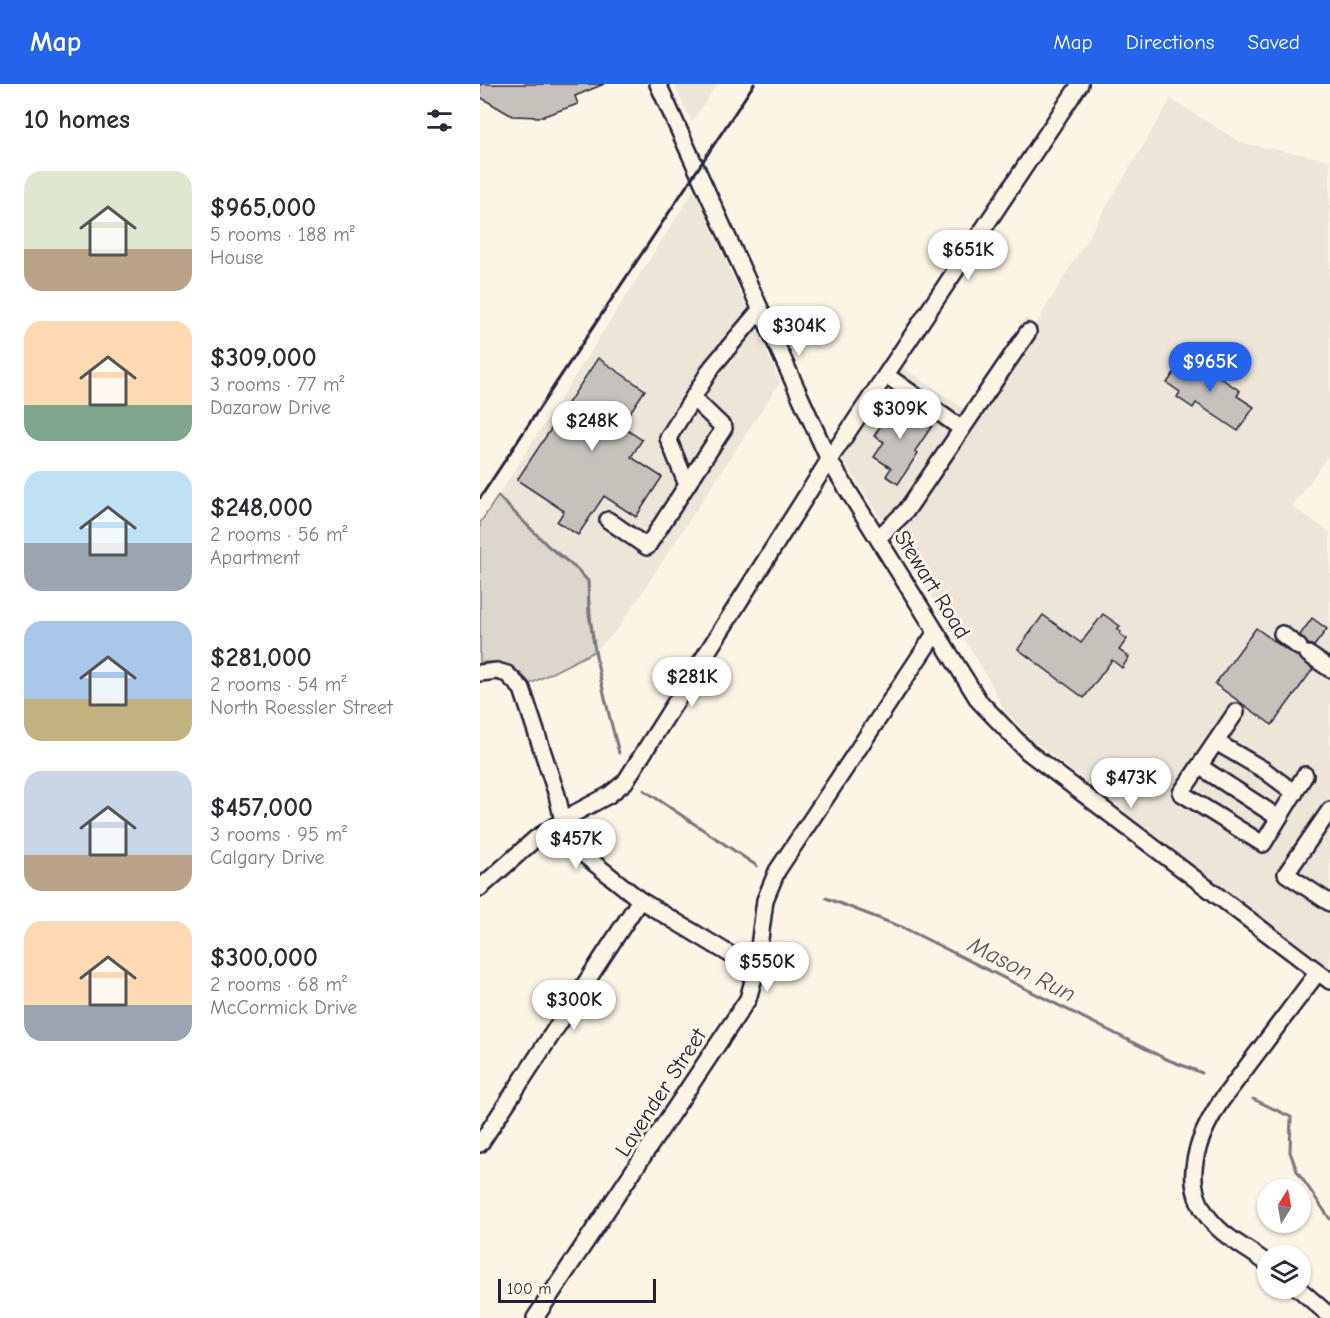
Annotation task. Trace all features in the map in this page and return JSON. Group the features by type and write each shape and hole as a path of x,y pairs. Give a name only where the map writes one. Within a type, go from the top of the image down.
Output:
{"street":[{"name":"Stewart Road","path":"658,84 829,460 979,701 1028,752 1324,977"},
{"path":"480,888 535,839 609,795 625,782 829,460 1080,84"},
{"path":"687,485 668,438 712,367 760,310"},
{"path":"878,538 906,511 1028,332"},
{"path":"886,375 962,429"},
{"path":"608,520 647,547 724,428 693,398"},
{"name":"Lavender Street","path":"535,1318 748,999 756,970 765,900 777,871 936,632"},
{"path":"1282,634 1330,669"},
{"path":"480,673 497,671 516,681 528,701 563,821 579,851 640,900 756,970"},
{"path":"1236,712 1181,793 1263,844 1305,775"},
{"path":"1216,742 1264,770 1295,793"},
{"path":"1199,766 1279,818"},
{"path":"1330,810 1286,874 1330,903"},
{"path":"480,1144 640,900"},
{"path":"1257,1256 1218,1229 1204,1213 1196,1193 1193,1158 1208,1121 1221,1101 1324,977"},
{"path":"1311,1299 1330,1316"}],"shaded area":[{"path":"674,84 717,84 692,122"},
{"path":"1171,99 1241,143 1330,160 1330,453 1292,507 1330,532 1330,969 1032,740 1003,708 989,679 963,637 935,602 841,457 900,365 965,410 1025,318 1036,324"},
{"path":"694,190 780,382 618,629 595,651 588,613 588,581 548,546 498,496"},
{"path":"498,496 548,546 588,581 588,613 595,651 530,684 520,673 508,666 480,662 480,523"}],"building":[{"path":"480,84 604,84 575,96 578,104 541,117 512,116 480,97"},
{"path":"1186,355 1240,391 1237,396 1254,407 1238,431 1196,403 1193,408 1177,397 1180,392 1167,383"},
{"path":"598,358 645,390 621,426 642,440 631,457 662,477 636,517 604,496 578,535 557,522 564,511 517,480"},
{"path":"896,402 932,426 915,451 918,453 898,484 886,476 891,468 874,457 884,442 874,436"},
{"path":"1103,614 1120,626 1117,629 1127,639 1119,650 1129,657 1122,668 1112,660 1084,698 1018,649 1043,615 1081,643"},
{"path":"1312,618 1327,629 1314,646 1308,644 1300,635"},
{"path":"1256,628 1313,669 1272,725 1215,684"}],"waterway":[{"name":"Mason Run","path":"498,496 548,546 588,581 594,647 619,753"},
{"name":"Mason Run","path":"644,790 757,866"},
{"name":"Mason Run","path":"826,898 904,928 1166,1059 1202,1073"},
{"name":"Mason Run","path":"1253,1099 1291,1117 1290,1152 1297,1171 1330,1219"}],"railway":[{"path":"480,498 754,84"}]}
